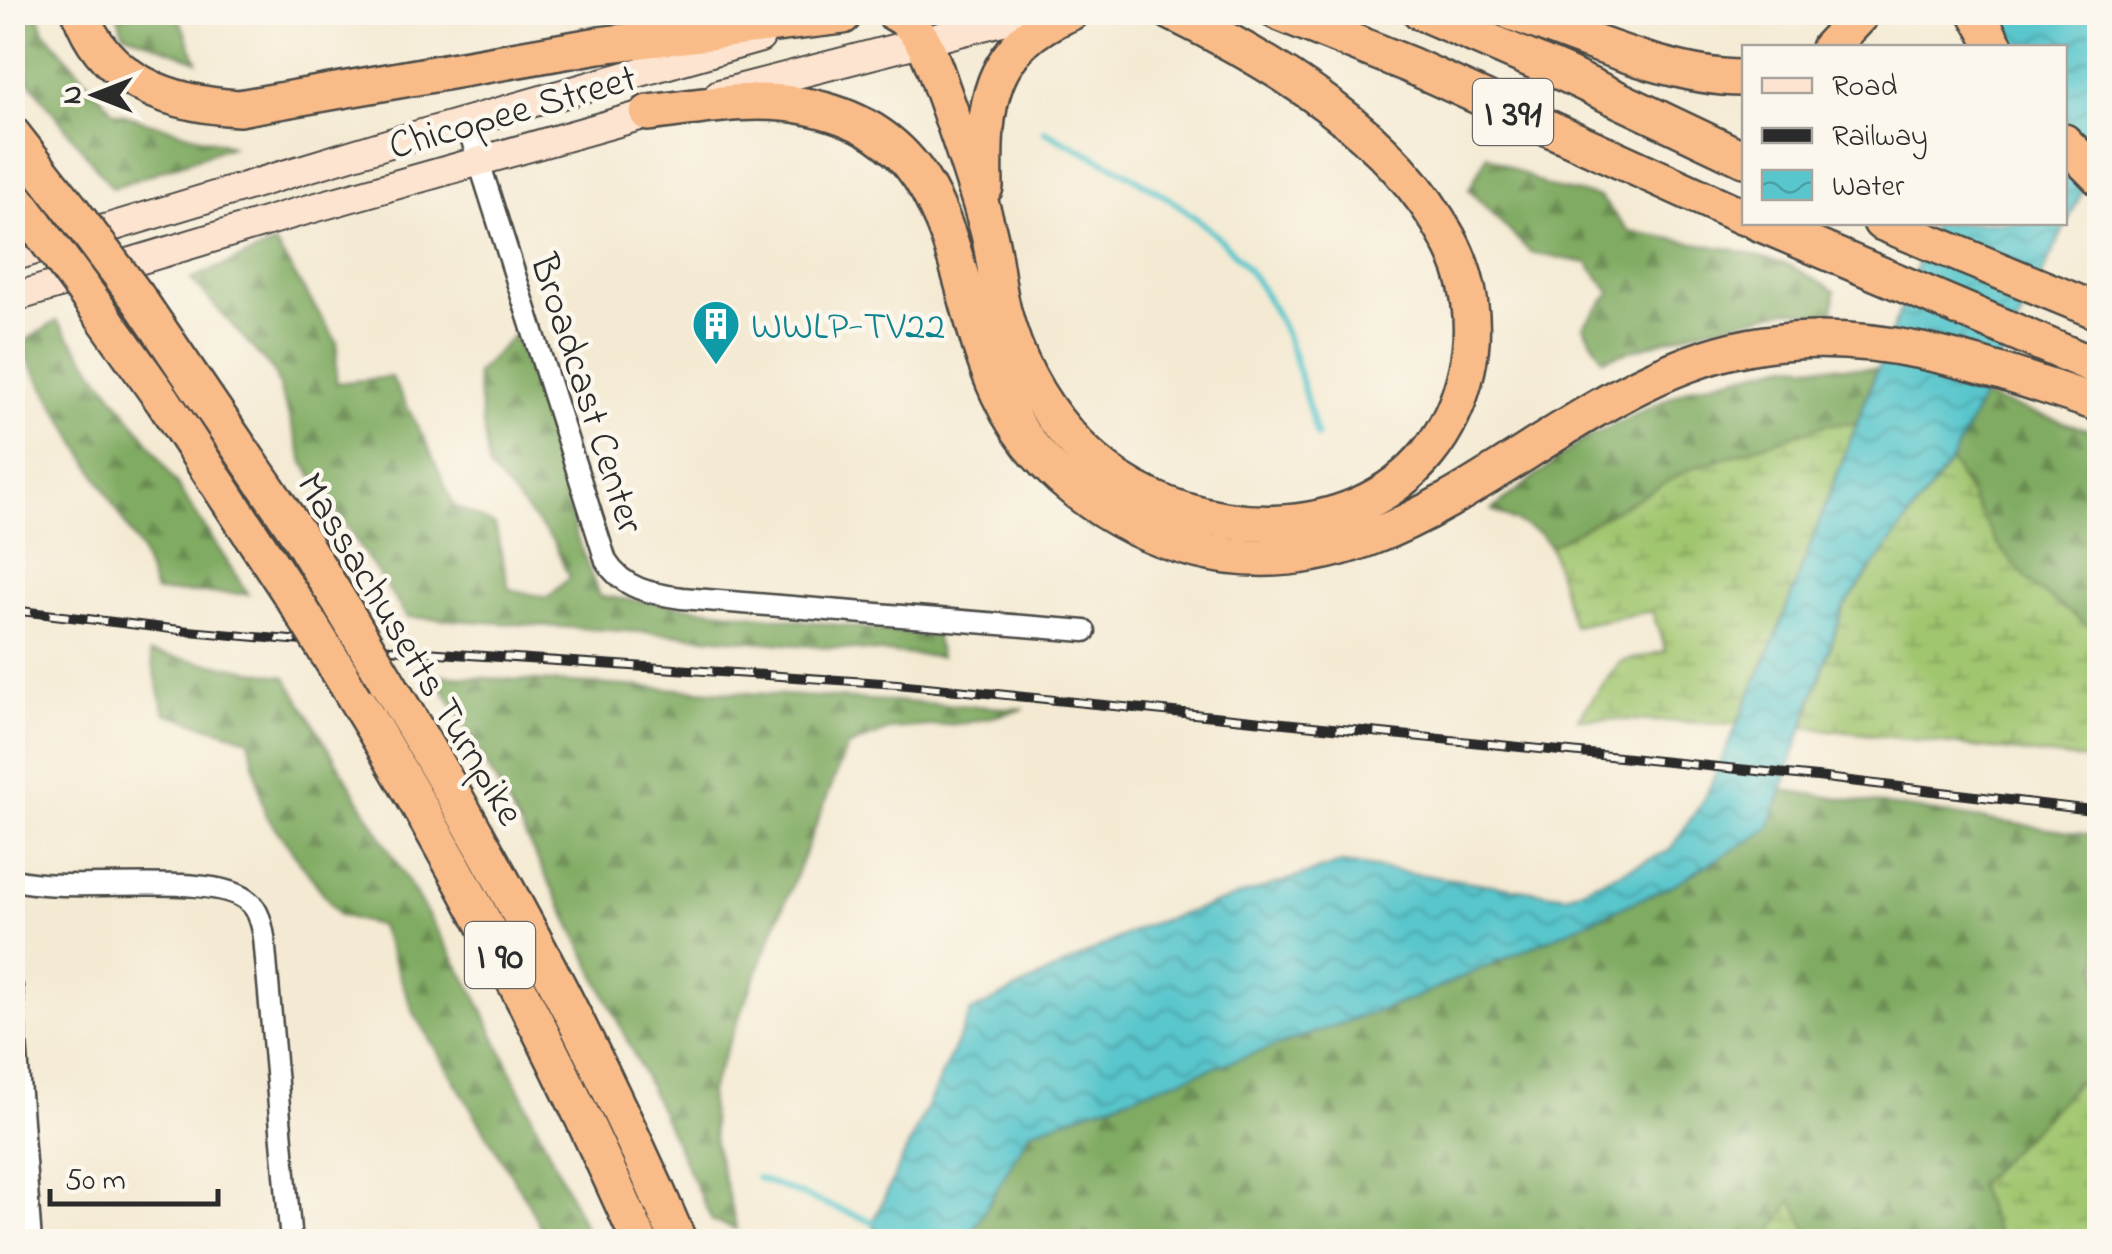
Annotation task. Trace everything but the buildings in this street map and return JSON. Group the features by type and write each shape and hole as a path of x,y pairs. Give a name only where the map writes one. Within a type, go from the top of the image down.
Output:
{"highway":[{"path":"80,12 102,53 134,80 171,97 239,108 599,45 850,14"},
{"path":"893,12 910,23 922,41 943,91 989,233"},
{"path":"1071,12 1024,39 992,86 985,154 989,233 1004,315 1041,399 1064,431 1094,462 1148,496 1215,518 1258,524 1302,522 1352,509 1375,498 1418,466 1451,420 1469,360 1469,297 1448,236 1415,190 1347,121 1294,81 1186,20"},
{"name":"I 391","path":"1278,12 1410,65 1742,216"},
{"name":"I 391","path":"1422,12 1742,158"},
{"path":"1511,12 1660,63 1713,76 1742,78"},
{"path":"1832,45 1864,12"},
{"path":"1976,12 1994,45"},
{"path":"648,113 728,103 787,103 844,118 882,139 915,170 942,212 990,375 1020,433 1056,474 1097,506 1140,530 1193,549 1248,558 1277,558 1362,542 1423,515 1640,383 1714,355 1782,342 1842,339 1905,346 1976,363 2100,404"},
{"name":"Massachusetts Turnpike","path":"12,134 136,298 296,531 386,680 448,783 543,959 680,1242"},
{"path":"2067,145 2100,178"},
{"name":"Massachusetts Turnpike","path":"12,194 164,402 343,678 442,846 526,1004 640,1242"},
{"path":"1764,225 2088,363"},
{"path":"1887,225 2098,312"}],"main road":[{"name":"Chicopee Street","path":"12,298 648,113 1037,12"},
{"name":"Chicopee Street","path":"12,257 466,121 850,14"}],"street":[{"name":"Broadcast Center","path":"466,121 606,561 620,579 653,594 682,598 1085,631"},
{"path":"12,879 48,886 211,888 248,900 258,914 264,937 291,1242"},
{"path":"12,987 31,1242"}],"green space":[{"path":"13,12 38,13 44,31 114,112 231,146 112,188 13,60"},
{"path":"117,13 177,13 197,61 123,32"},
{"path":"1487,155 1548,187 1600,197 1628,231 1735,250 1791,266 1835,291 1833,315 1789,310 1702,329 1603,359 1583,326 1611,293 1588,263 1531,253 1469,190"},
{"path":"275,244 337,342 336,383 391,377 454,506 495,525 509,589 548,598 569,578 554,542 489,468 476,374 514,335 553,441 575,532 599,596 936,637 940,657 407,617 305,465 274,372 191,279"},
{"path":"57,321 151,445 248,594 155,592 141,551 19,345"},
{"path":"1788,364 1877,369 1856,424 1827,424 1691,469 1550,546 1539,533 1492,510 1583,440 1692,387"},
{"path":"1982,397 2099,433 2099,633 2035,588 1996,544 1951,461"},
{"path":"1827,424 1856,424 1776,636 1737,724 1578,718 1620,662 1666,651 1652,611 1573,626 1550,546 1691,469"},
{"path":"1951,461 1997,544 2035,588 2099,633 2099,761 1804,727 1843,608"},
{"path":"150,653 286,677 475,994 591,1241 547,1241 415,1015 380,926 339,915 265,814 249,739 165,713"},
{"path":"435,675 1025,709 967,723 891,729 847,747 709,1093 714,1142 737,1229 712,1221 546,876"},
{"path":"1782,790 2099,836 2099,1070 2076,1085 1977,1185 2001,1241 1813,1241 1792,1201 1765,1242 980,1242 974,1229 1030,1131 1412,999 1673,885 1768,829"},
{"path":"2099,1070 2099,1241 2001,1241 1977,1185 2076,1085"},
{"path":"1792,1200 1813,1241 1765,1241"}],"water":[{"path":"2012,13 2099,13 2099,157 2067,223 2067,45 2000,45"},
{"path":"1932,225 2066,225 1951,461 1843,608 1769,829 1673,885 1412,999 1030,1131 974,1229 980,1241 880,1241 873,1222 971,1012 1141,927 1342,863 1566,896 1669,851 1705,798 1776,636"}],"waterway":[{"path":"1044,131 1120,169 1188,212 1245,266 1269,300 1288,340 1317,436"},
{"path":"757,1178 873,1222"}],"railway":[{"path":"12,610 425,652 897,684 1817,777 2100,811"}],"place":[{"name":"WWLP-TV22","path":"716,366"}]}
